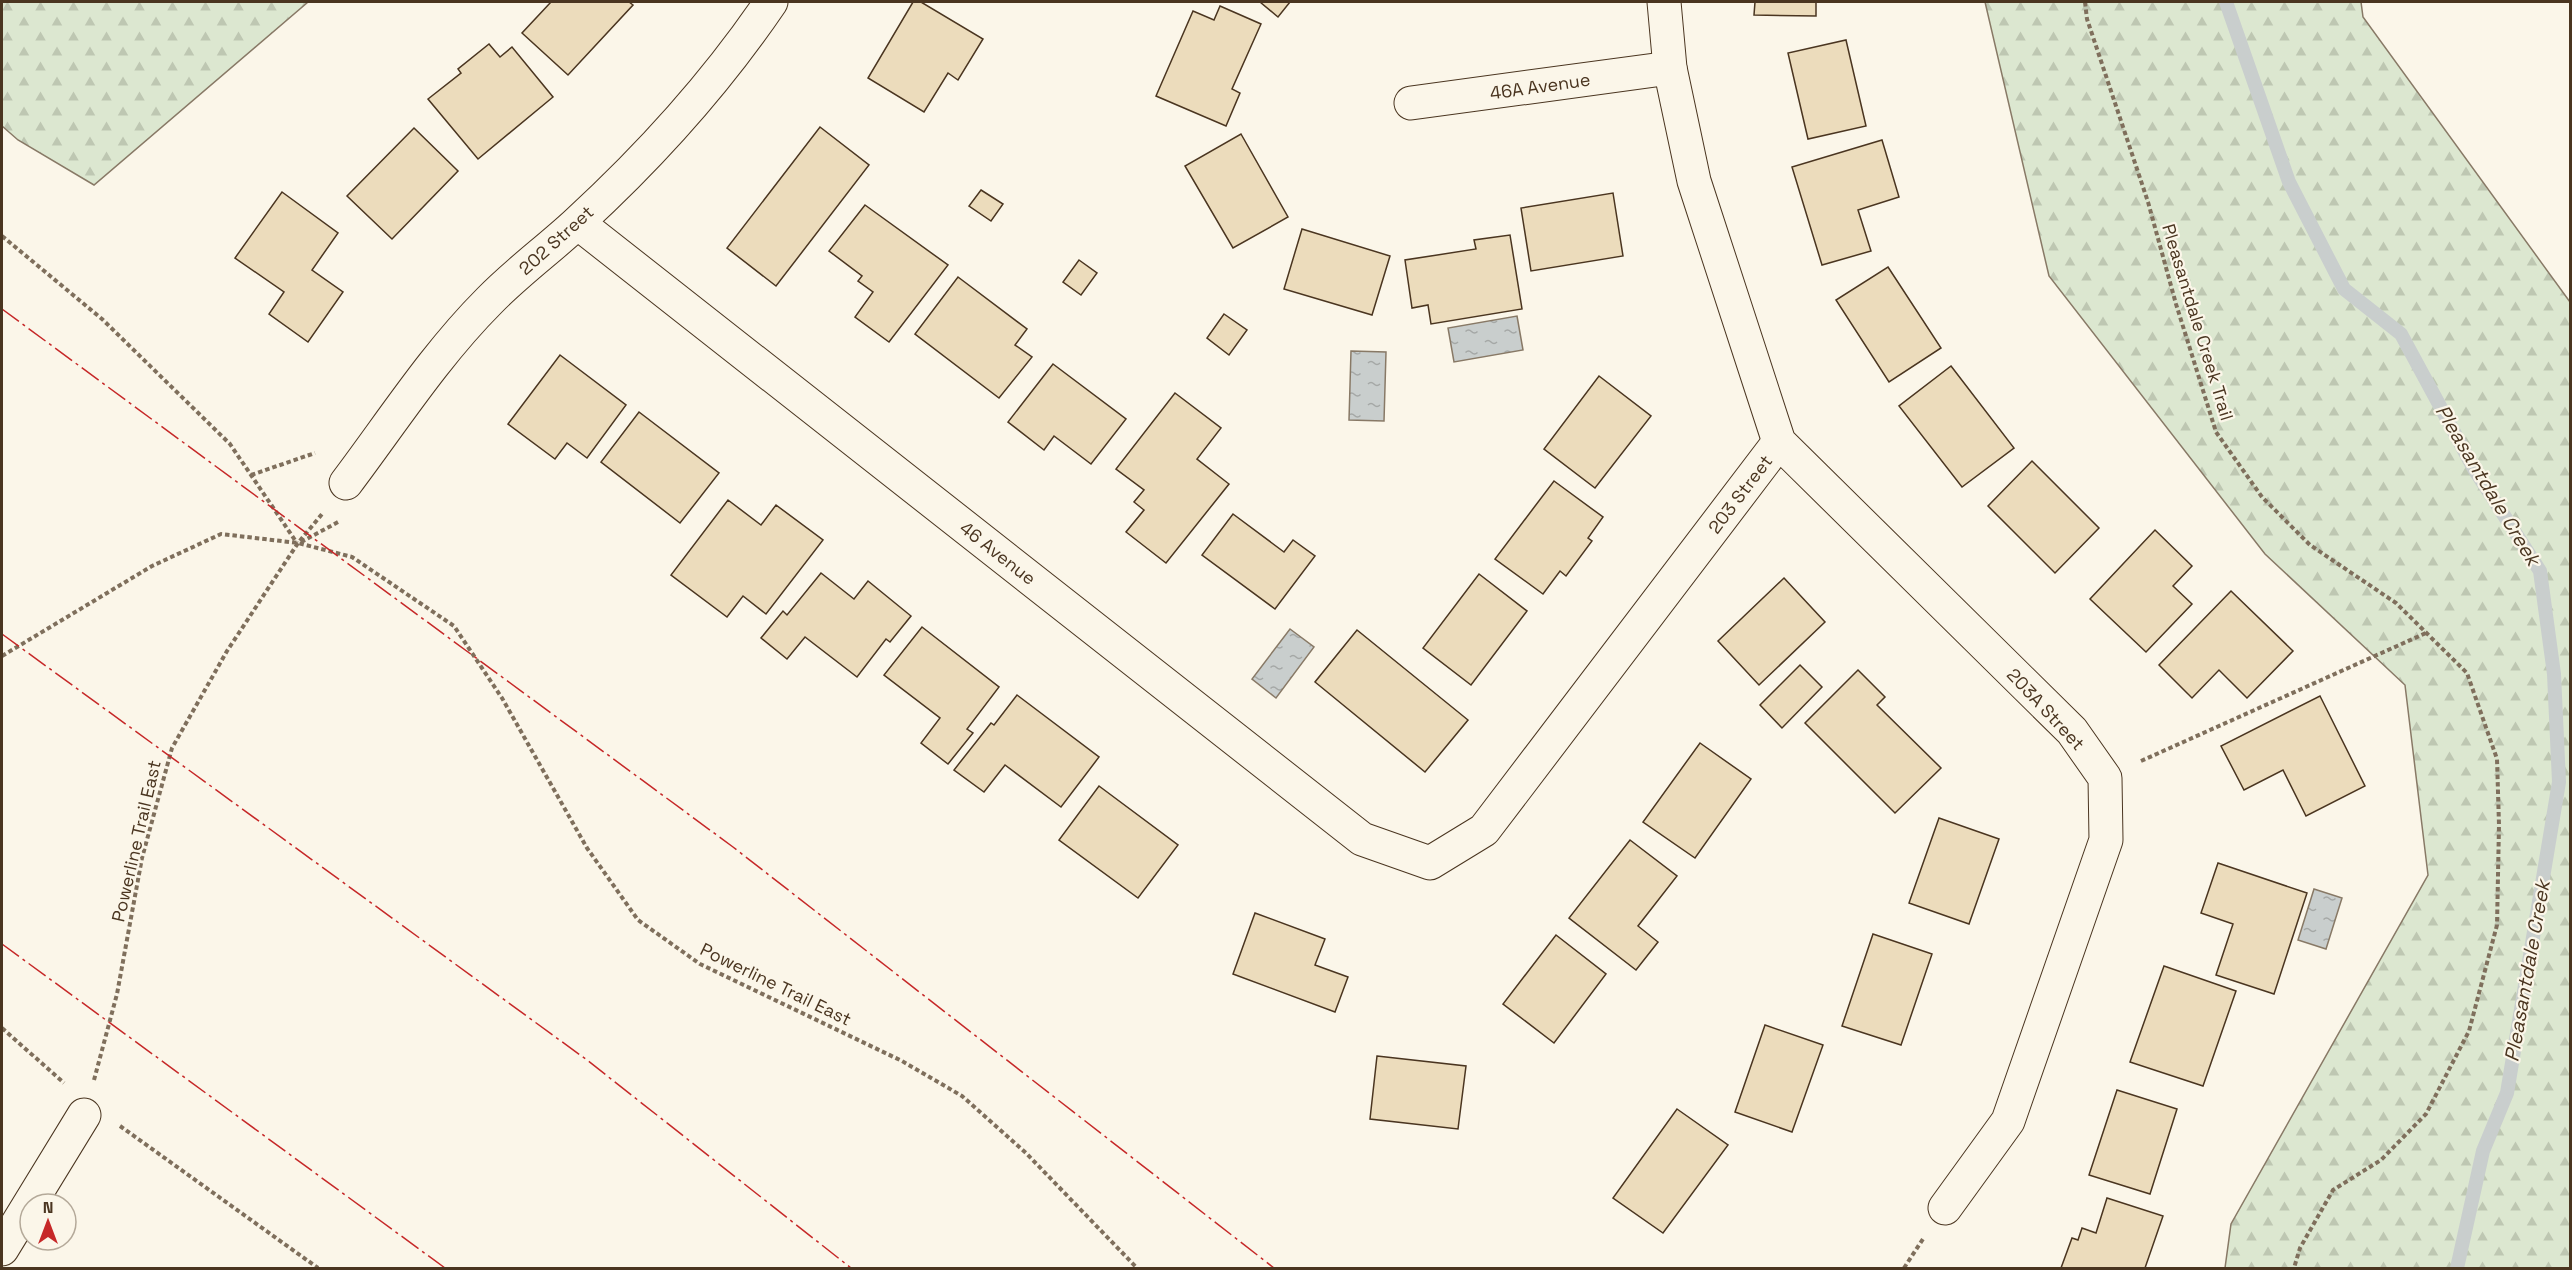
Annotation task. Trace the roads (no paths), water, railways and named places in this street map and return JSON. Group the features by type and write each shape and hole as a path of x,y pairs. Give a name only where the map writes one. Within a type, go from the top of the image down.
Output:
{"street":[{"name":"202 Street","path":"346,483 462,331 496,294 578,223 704,93 740,48 771,2"},
{"name":"203 Street","path":"1430,863 1484,830 1779,442 1694,181 1670,68 1664,2"},
{"name":"46A Avenue","path":"1411,104 1670,68"},
{"name":"46 Avenue","path":"578,223 1362,839 1430,863"},
{"name":"203A Street","path":"1779,442 2072,730 2104,778 2106,840 2008,1121 1945,1208"},
{"path":"2,1249 86,1109"}],"water":[{"path":"1517,316 1523,350 1454,362 1448,328"},
{"path":"1351,351 1386,352 1384,421 1349,420"},
{"path":"1290,629 1314,647 1276,698 1252,679"},
{"path":"2314,889 2342,898 2326,949 2298,940"}],"waterway":[{"name":"Pleasantdale Creek","path":"2226,2 2289,182 2344,289 2401,334 2474,469 2540,571 2554,674 2559,782 2507,1093 2483,1151 2457,1268"}]}
